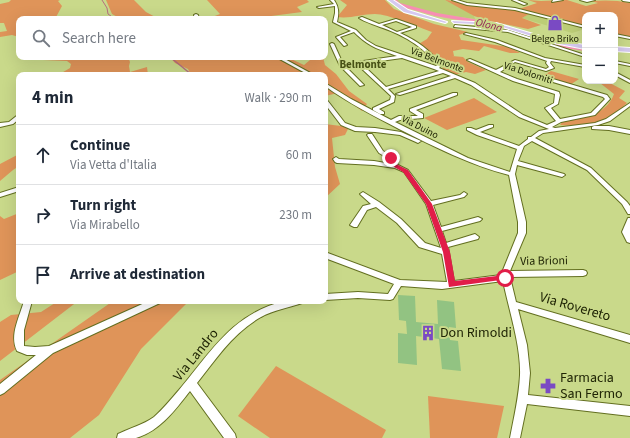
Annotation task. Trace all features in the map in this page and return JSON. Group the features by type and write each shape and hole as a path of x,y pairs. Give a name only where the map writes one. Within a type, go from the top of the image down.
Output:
{"main road":[{"path":"390,0 406,11 446,22 447,25 457,25 466,22 496,24 556,42 582,46"},
{"path":"618,49 630,50"}],"street":[{"path":"332,0 336,5"},
{"path":"454,0 466,4 515,9 582,26"},
{"path":"514,0 525,4"},
{"path":"553,1 561,0"},
{"path":"582,0 593,0"},
{"path":"624,0 630,1"},
{"path":"479,5 488,2"},
{"path":"319,7 336,5"},
{"name":"Via Belmonte","path":"336,5 338,11 335,22 353,31 370,45 456,76 473,84 521,116 550,128"},
{"path":"361,18 397,33 420,45 435,58 439,66 436,68"},
{"path":"378,25 396,20 415,27 397,33"},
{"path":"457,25 508,31 582,55"},
{"path":"345,45 338,37 353,31"},
{"path":"466,34 496,41 549,60 582,66"},
{"path":"618,36 630,38"},
{"path":"332,44 342,65 362,85"},
{"path":"342,65 402,57"},
{"path":"283,60 305,72"},
{"name":"Via Dolomiti","path":"468,60 515,80 543,87 556,93 558,95 556,104 548,108 559,121"},
{"path":"496,72 515,61 546,70 552,68 548,63 549,60"},
{"path":"364,62 364,68 393,96 392,101 375,109 392,121 406,117 421,117 421,115 412,110 455,94"},
{"path":"618,63 630,65"},
{"path":"505,66 606,96 608,99 593,114 559,121 550,128 527,140 520,148 515,162 512,174 522,222 522,233 505,276 522,345 525,373 523,399 515,438"},
{"path":"386,88 444,71"},
{"path":"618,75 630,82"},
{"path":"398,94 456,76"},
{"name":"Via Duino","path":"328,86 352,101 447,151 491,169 512,174"},
{"path":"580,129 608,120 630,104"},
{"path":"328,105 343,124 349,127 360,130 375,130 401,134 447,151"},
{"path":"0,125 11,123 16,119"},
{"path":"476,132 491,126"},
{"path":"550,128 580,129 604,127 630,132"},
{"path":"469,129 520,148"},
{"path":"370,135 381,152 391,158 396,166"},
{"path":"527,140 545,146 589,169 627,204 630,212"},
{"path":"336,159 337,161 396,166 406,171 429,204 445,249 451,285"},
{"path":"468,161 491,169"},
{"path":"515,162 562,175"},
{"path":"0,195 16,190"},
{"path":"363,194 399,221 422,245 445,249 475,237"},
{"path":"429,204 462,196 464,194"},
{"path":"354,225 365,208 377,204"},
{"path":"438,230 478,219"},
{"path":"630,220 626,232 630,240"},
{"name":"Via Brioni","path":"328,256 399,283 442,286 505,276 583,273"},
{"path":"328,297 358,295 390,297 399,283"},
{"path":"28,304 26,314 20,329 20,348 27,351 36,352 50,350"},
{"path":"0,390 50,350 150,304"},
{"name":"Via Landro","path":"122,438 150,426 191,384 216,351 235,330 258,313 283,304"},
{"name":"Via Rovereto","path":"512,304 630,338"},
{"path":"191,384 231,438"},
{"path":"523,399 630,411"}],"shaded area":[{"path":"11,0 60,0 58,1 62,6 57,16 16,16 16,36 12,35 0,37 0,32 7,31 4,23 0,23 0,4"},
{"path":"106,0 134,0 146,12 153,16 116,16 112,14"},
{"path":"207,0 307,0 309,2 297,7 302,12 272,16 215,16 220,14"},
{"path":"340,0 385,0 394,9 434,24 468,32 459,35 461,40 509,47 520,53 510,53 484,46 479,51 463,49 453,51 454,56 452,56 463,57 468,62 486,70 475,74 466,72 454,75 444,70 435,56 425,55 417,45 427,39 432,32 395,18 375,14 337,17 347,5"},
{"path":"396,0 445,0 463,9 474,16 475,19 437,14 401,4"},
{"path":"445,0 469,5 522,12 529,14 522,18 541,25 528,29 490,21 474,16"},
{"path":"528,0 567,0 586,6 598,3 591,1 610,0 630,3 630,38 618,35 618,12 582,12 582,26 564,21 566,20 547,17 519,9 537,3"},
{"path":"529,14 582,27 582,30 572,33 522,18"},
{"path":"43,60 129,60 130,72 63,72 70,68 71,64 67,61"},
{"path":"172,60 293,60 304,65 310,60 324,60 325,65 336,74 349,91 367,104 362,111 338,93 328,95 328,72 190,72 188,69 175,63"},
{"path":"147,67 148,72 130,72"},
{"path":"551,71 579,79 570,85 542,76"},
{"path":"601,84 612,84 625,91 619,98 627,103 613,116 596,123 571,126 560,125 562,122 592,115 599,111 605,107 614,94"},
{"path":"474,98 497,112 447,130 424,118"},
{"path":"328,124 349,127 345,135 332,138 335,167 340,184 328,195"},
{"path":"16,156 16,168 0,181 0,164"},
{"path":"16,214 16,272 0,280 0,216 4,219"},
{"path":"53,304 74,304 0,361 0,322 11,315 41,312"},
{"path":"109,304 186,304 141,349 99,415 70,438 0,438 0,380"},
{"path":"276,366 386,430 382,438 270,438 238,416"},
{"path":"428,396 504,406 497,438 430,438"}],"building":[{"name":"Don Rimoldi","path":"398,295 415,296 416,322 438,324 437,300 454,302 456,328 449,327 450,340 458,341 461,371 442,369 439,339 416,336 417,365 398,363 398,333 407,334 406,321 399,320"}],"waterway":[{"path":"102,0 107,8 108,14 111,16"},
{"name":"Olona","path":"394,0 398,4 437,15 483,22 561,46 582,49"},
{"path":"174,60 188,72"}],"place":[{"name":"Belgo Briko","path":"555,23"},
{"name":"Don Rimoldi","path":"428,333"},
{"name":"Farmacia San Fermo","path":"548,386"}],"district":[{"name":"Belmonte","path":"363,64"}],"route":[{"path":"391,158 396,166 406,171 429,204 446,252 451,285 505,278"}]}
